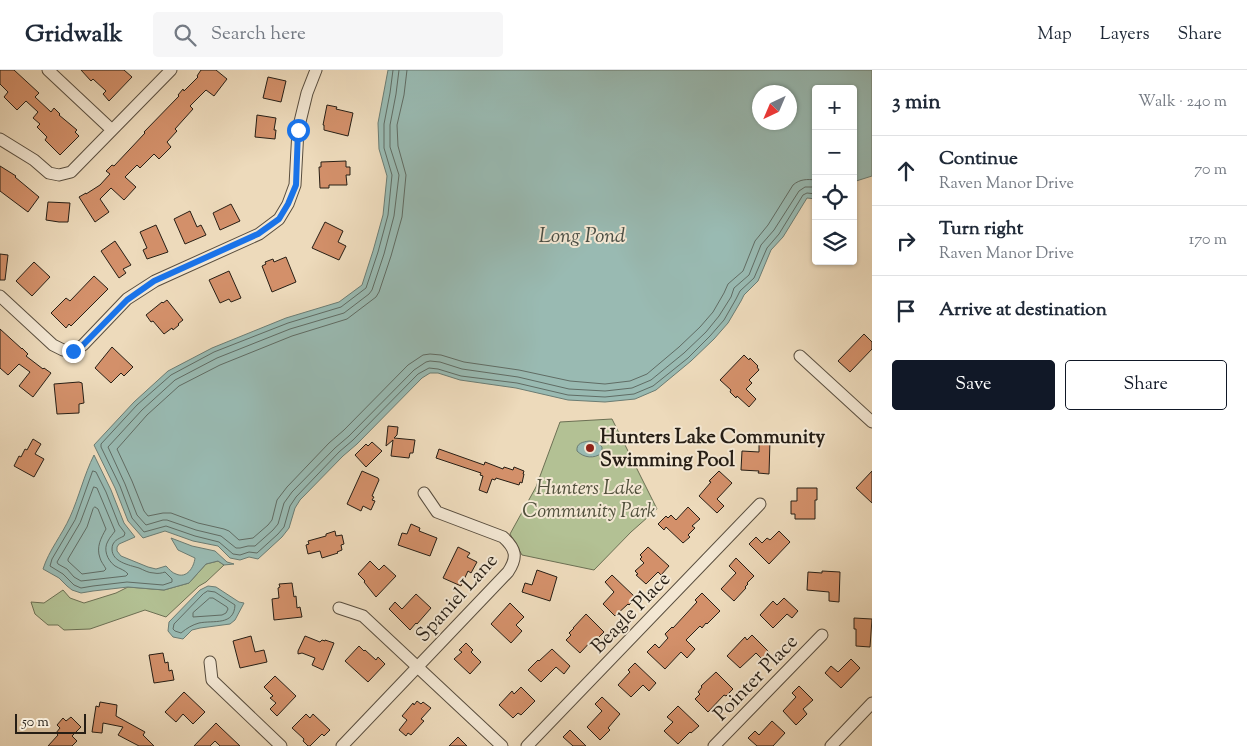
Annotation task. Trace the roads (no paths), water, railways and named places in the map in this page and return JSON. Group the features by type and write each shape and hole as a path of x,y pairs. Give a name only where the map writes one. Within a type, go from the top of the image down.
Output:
{"street":[{"path":"48,70 112,130"},
{"path":"0,139 34,160 49,173 59,175 71,172 171,70"},
{"path":"0,296 54,345 63,350 73,351 83,345 127,300 154,281 258,234 279,219 296,185 298,130 306,93 316,70"},
{"path":"800,356 872,422"},
{"name":"Spaniel Lane","path":"342,746 514,564 515,554 511,544 503,537 437,512 424,493"},
{"name":"Beagle Place","path":"527,746 760,504"},
{"path":"340,608 363,616 502,746"},
{"name":"Pointer Place","path":"714,746 822,635"},
{"path":"210,662 212,680 281,746"},
{"path":"830,746 872,703"}],"water":[{"name":"Long Pond","path":"388,70 872,70 872,176 857,181 857,85 812,85 812,199 807,198 783,237 771,250 758,281 744,295 728,323 691,361 656,390 635,399 605,402 568,400 516,388 460,380 438,373 430,373 422,378 300,500 295,508 289,528 258,559 249,557 240,560 230,558 218,546 193,541 165,531 143,538 128,521 115,488 94,445 134,402 168,371 212,348 286,318 339,302 362,285 383,215 387,176 379,149 378,123"},
{"name":"Hunters Lake Community Swimming Pool","path":"582,442 596,442 601,446 602,453 589,457 577,451"},
{"path":"94,455 124,523 135,537 119,544 117,551 121,556 148,567 156,569 166,566 171,571 180,575 187,574 195,558 178,550 171,538 192,546 215,551 227,562 234,564 224,565 218,561 206,564 189,583 164,590 128,587 81,593 72,590 59,578 43,569 70,517"},
{"path":"208,586 216,587 239,602 244,603 235,620 230,624 192,630 183,639 173,637 168,631 169,622 200,590"}],"place":[{"name":"Hunters Lake Community Swimming Pool","path":"590,448"}],"park label":[{"name":"Hunters Lake Community Park","path":"589,498"}]}
